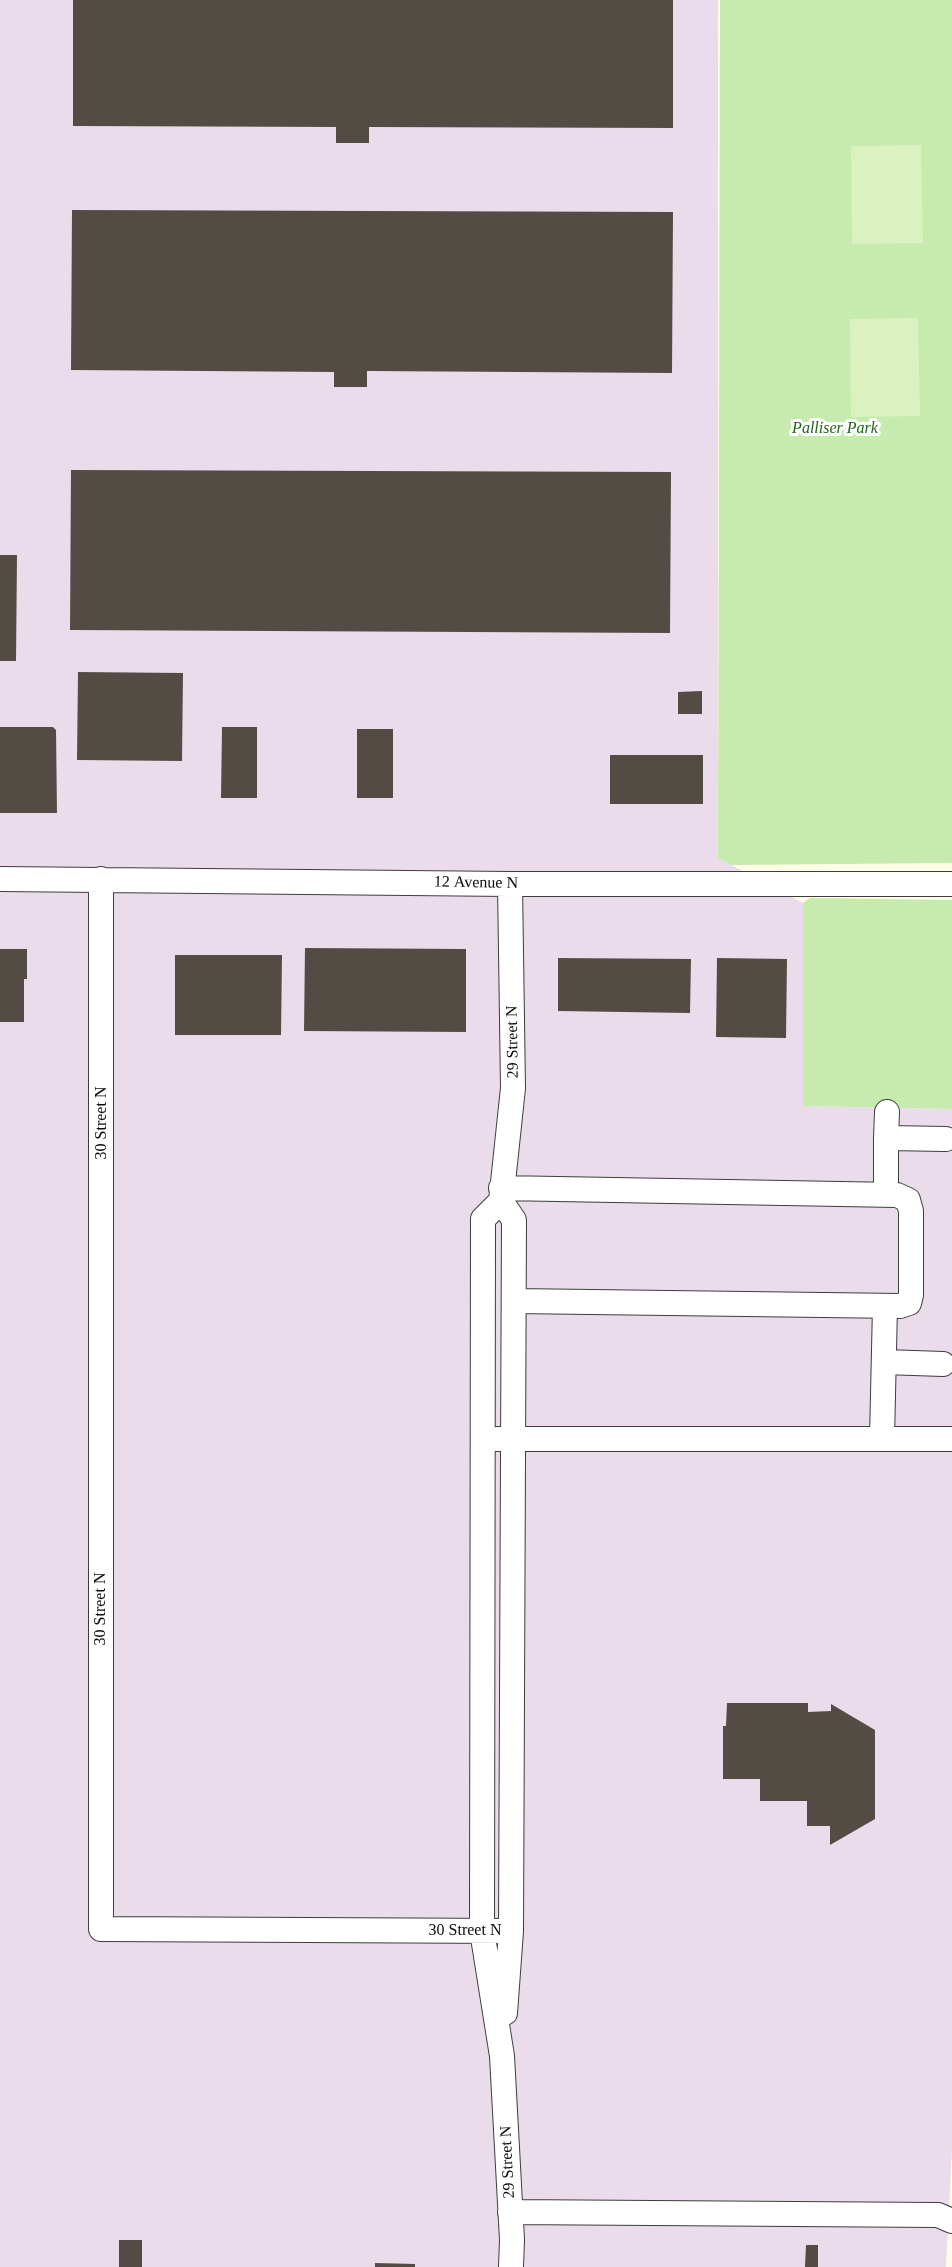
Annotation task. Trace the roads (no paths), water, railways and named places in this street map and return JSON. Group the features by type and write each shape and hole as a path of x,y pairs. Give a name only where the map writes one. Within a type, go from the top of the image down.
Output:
{"street":[{"name":"12 Avenue N","path":"0,879 510,884 952,884"},
{"name":"30 Street N","path":"101,879 101,1929 511,1931"},
{"name":"29 Street N","path":"501,1195 513,1088 510,884"},
{"path":"886,1195 887,1112"},
{"path":"886,1138 946,1139"},
{"path":"501,1195 483,1219 482,1931 502,2056"},
{"path":"501,1195 514,1220 511,1931 502,2056"},
{"path":"501,1195 897,1195 908,1200 911,1211 911,1294 909,1303 900,1306 514,1301"},
{"path":"882,1439 885,1306"},
{"path":"884,1362 943,1364"},
{"path":"482,1438 952,1439"},
{"name":"29 Street N","path":"502,2056 511,2267"},
{"path":"510,2212 947,2214"}],"park label":[{"name":"Palliser Park","path":"835,429"}]}
